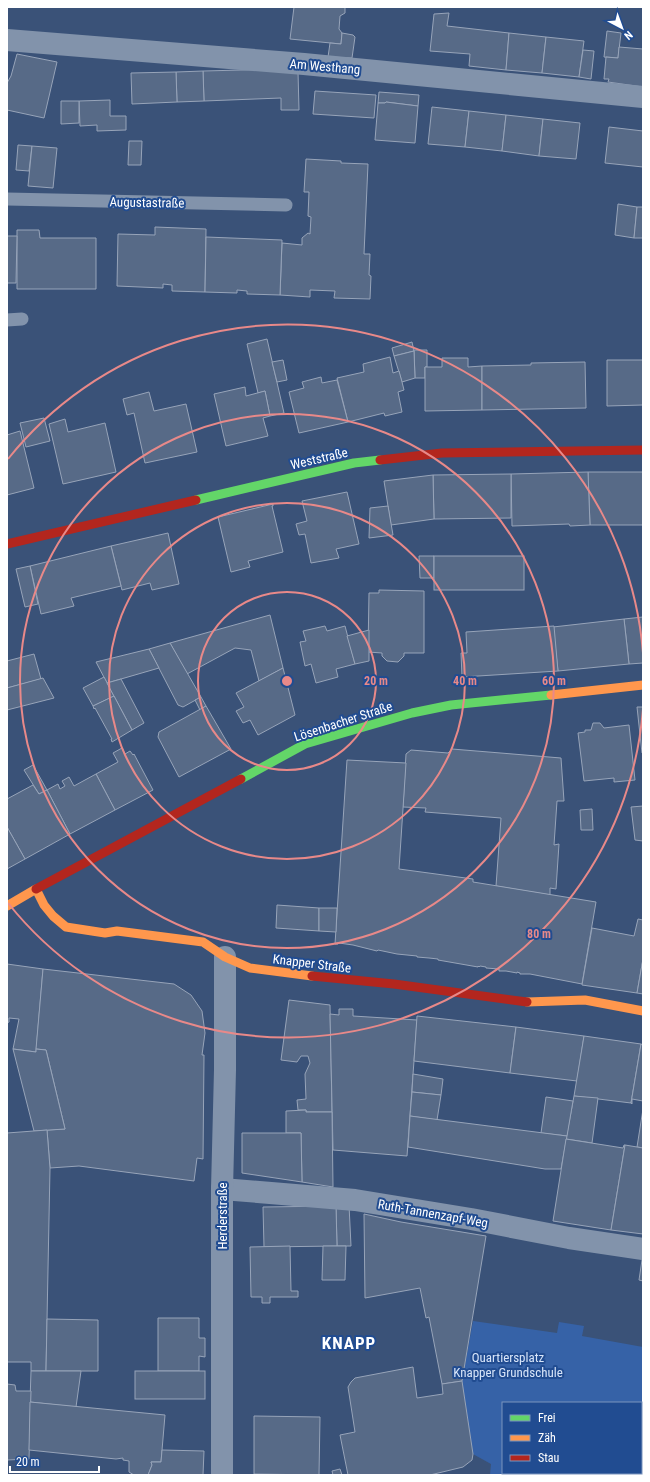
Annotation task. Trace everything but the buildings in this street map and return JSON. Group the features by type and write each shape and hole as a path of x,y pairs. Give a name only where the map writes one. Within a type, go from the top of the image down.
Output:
{"street":[{"name":"Am Westhang","path":"7,40 304,64 643,98"},
{"name":"Weststraße","path":"7,544 354,463 442,453 643,450"},
{"name":"Lösenbacher Straße","path":"36,889 304,744 412,713 452,706 643,685"},
{"path":"7,906 36,889"},
{"name":"Knapper Straße","path":"36,889 44,905 53,916 66,926 104,933 117,931 203,942 225,957 250,968 338,979 394,984 523,1002 585,1000 643,1011"},
{"name":"Herderstraße","path":"222,1475 222,1189 225,1070 225,957"},
{"name":"Ruth-Tannenzapf-Weg","path":"222,1189 355,1200 470,1219 569,1238 643,1249"}],"lane":[{"name":"Augustastraße","path":"7,199 286,205"},
{"path":"7,320 22,319"}],"green space":[{"name":"Quartiersplatz Knapper Grundschule","path":"473,1321 557,1333 559,1322 584,1326 582,1336 643,1347 643,1475 490,1475 491,1464 473,1454 462,1381"}],"traffic: fast":[{"path":"196,500 354,463 380,460"},
{"path":"241,779 305,744 412,713 451,705 551,695"}],"traffic: slow":[{"path":"551,695 643,685"},
{"path":"7,906 36,889 44,905 53,916 66,927 105,933 117,931 203,942 225,957 250,968 312,976"},
{"path":"527,1002 585,1000 643,1011"}],"traffic: jam":[{"path":"380,460 442,453 643,450"},
{"path":"7,544 196,500"},
{"path":"36,889 241,779"},
{"path":"312,976 394,984 527,1002"}],"district":[{"name":"KNAPP","path":"349,1343"}]}
